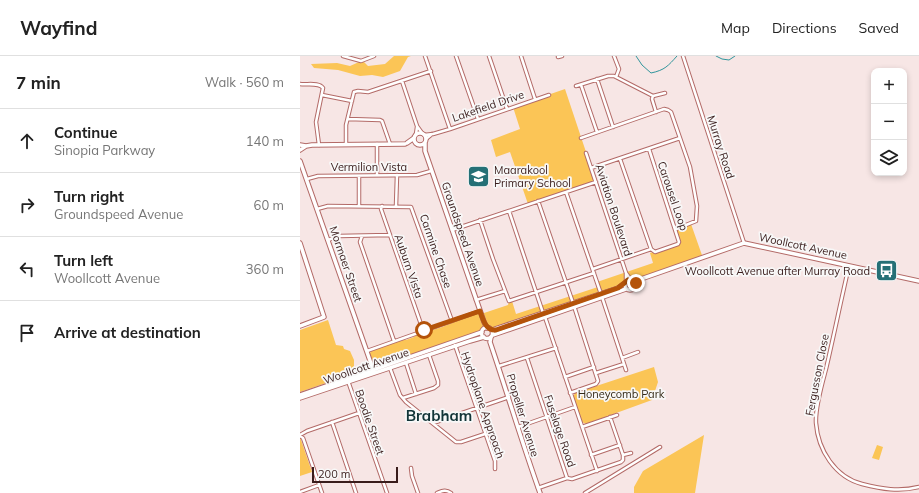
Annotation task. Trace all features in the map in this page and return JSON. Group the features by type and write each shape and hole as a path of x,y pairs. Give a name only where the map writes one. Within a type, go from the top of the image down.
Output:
{"street":[{"path":"343,56 361,60 374,56"},
{"path":"425,56 450,129"},
{"path":"456,56 478,119"},
{"path":"489,56 507,109"},
{"path":"521,56 535,99"},
{"path":"558,57 562,56"},
{"path":"614,56 619,69 616,77"},
{"name":"Murray Road","path":"683,56 744,243"},
{"path":"346,145 346,125 354,92 368,92 431,71"},
{"path":"576,86 608,76 616,77 654,96 665,92"},
{"path":"597,79 612,127"},
{"path":"300,148 319,145 417,144 425,141 423,134 417,126 402,81"},
{"path":"300,84 321,86 323,88 316,122 319,145"},
{"path":"581,85 598,132"},
{"path":"322,95 352,101"},
{"name":"Lakefield Drive","path":"423,134 433,134 450,129 549,95"},
{"path":"654,96 653,101 656,112"},
{"path":"581,138 656,112 664,110 671,112 689,162 697,206 696,221 676,229"},
{"path":"348,119 382,121 390,144"},
{"path":"417,126 415,136 417,144"},
{"path":"406,144 415,136 423,134"},
{"name":"Lakefield Drive","path":"425,141 433,134"},
{"path":"591,168 680,138"},
{"name":"Groundspeed Avenue","path":"425,141 425,151 484,322 484,330"},
{"path":"377,144 377,176"},
{"name":"Groundspeed Avenue","path":"417,144 425,151"},
{"name":"Carousel Loop","path":"649,149 679,242 678,244 656,252 652,251 652,249"},
{"name":"Aviation Boulevard","path":"586,153 626,273 633,282"},
{"path":"480,220 509,302 565,282 621,259 652,249 620,159"},
{"name":"Mormaer Street","path":"300,161 374,371"},
{"name":"Vermilion Vista","path":"307,179 318,176 417,175 432,170"},
{"path":"396,206 397,175"},
{"path":"359,176 359,206"},
{"path":"452,230 596,182"},
{"path":"566,192 626,370"},
{"path":"538,201 598,381 596,384 570,393"},
{"name":"Carmine Chase","path":"317,209 328,206 408,206 412,209 452,321"},
{"name":"Auburn Vista","path":"382,206 381,209 424,330"},
{"path":"509,211 597,471"},
{"path":"328,240 339,236 390,235"},
{"path":"362,236 360,242 394,341"},
{"path":"300,243 324,317 300,326"},
{"name":"Woollcott Avenue","path":"374,371 489,336 601,295 618,288 625,283 633,282 744,243 919,281"},
{"path":"300,259 305,258"},
{"name":"Fergusson Close","path":"849,265 816,421 817,434 821,448 836,468 848,478 859,483 892,490 906,490 919,487"},
{"name":"Aviation Boulevard","path":"625,283 626,273"},
{"name":"Woollcott Avenue","path":"601,295 626,288 632,290 633,282"},
{"path":"625,283 626,288"},
{"path":"476,300 505,291"},
{"path":"366,351 480,311"},
{"path":"484,330 489,336"},
{"path":"484,330 489,336"},
{"name":"Woollcott Avenue","path":"300,398 484,330"},
{"name":"Propeller Avenue","path":"489,336 527,458 540,493"},
{"name":"Hydroplane Approach","path":"455,346 495,461 495,469"},
{"path":"499,366 556,348"},
{"path":"622,358 638,352"},
{"path":"403,398 438,386 438,381 429,354"},
{"name":"Fuselage Road","path":"527,358 567,478 572,479 621,462 623,460 623,455"},
{"path":"406,362 416,394"},
{"path":"596,373 624,364"},
{"path":"390,367 400,394 403,398 456,442 461,442 485,434"},
{"path":"565,377 594,367"},
{"name":"Woollcott Avenue","path":"300,395 347,381"},
{"name":"Boodie Street","path":"347,381 387,493"},
{"path":"432,423 509,397"},
{"path":"518,427 575,407"},
{"path":"322,493 300,435 307,431 359,413"},
{"name":"Fuselage Road","path":"582,427 617,415"},
{"path":"610,417 623,455 631,453"},
{"path":"332,422 356,493"},
{"path":"591,455 620,445"},
{"path":"585,493 660,447"},
{"path":"412,468 412,476 418,493"},
{"path":"538,488 567,478"},
{"path":"300,492 319,485"},
{"path":"437,493 448,491 451,493"}],"green space":[{"path":"394,56 411,56 408,57 400,71 383,77 372,75 360,76 338,70 314,68 311,64 337,63 350,66 359,62 364,62 368,66 385,64"},
{"path":"565,89 596,182 528,204 510,152 496,157 491,140 520,129 513,107"},
{"path":"691,224 703,258 641,279 628,280 619,288 491,329 487,328 482,332 378,367 374,366 369,355 371,351 442,327 480,311 481,314 508,305 509,301 512,301 516,314 598,287 597,282 653,263 650,253 678,244 676,229"},
{"path":"328,320 336,345 343,346 344,349 350,351 354,360 354,366 351,369 344,370 346,376 300,392 300,330"},
{"name":"Honeycomb Park","path":"654,367 658,382 652,400 586,424 582,422 573,397 575,393"},
{"path":"704,435 695,493 634,493 634,487 643,471"},
{"path":"300,437 312,472 300,476"},
{"path":"877,445 883,447 879,460 872,458"}],"waterway":[{"path":"636,56 642,65 651,73 666,67 677,56"},
{"path":"716,56 729,60 735,56"}],"place":[{"name":"Maarakool Primary School","path":"479,176"},
{"name":"Woollcott Avenue after Murray Road","path":"886,271"}],"district":[{"name":"Brabham","path":"439,415"}],"route":[{"path":"424,330 480,311 487,328 496,330 618,288 625,284 627,280 633,281 635,285 636,283"}]}
